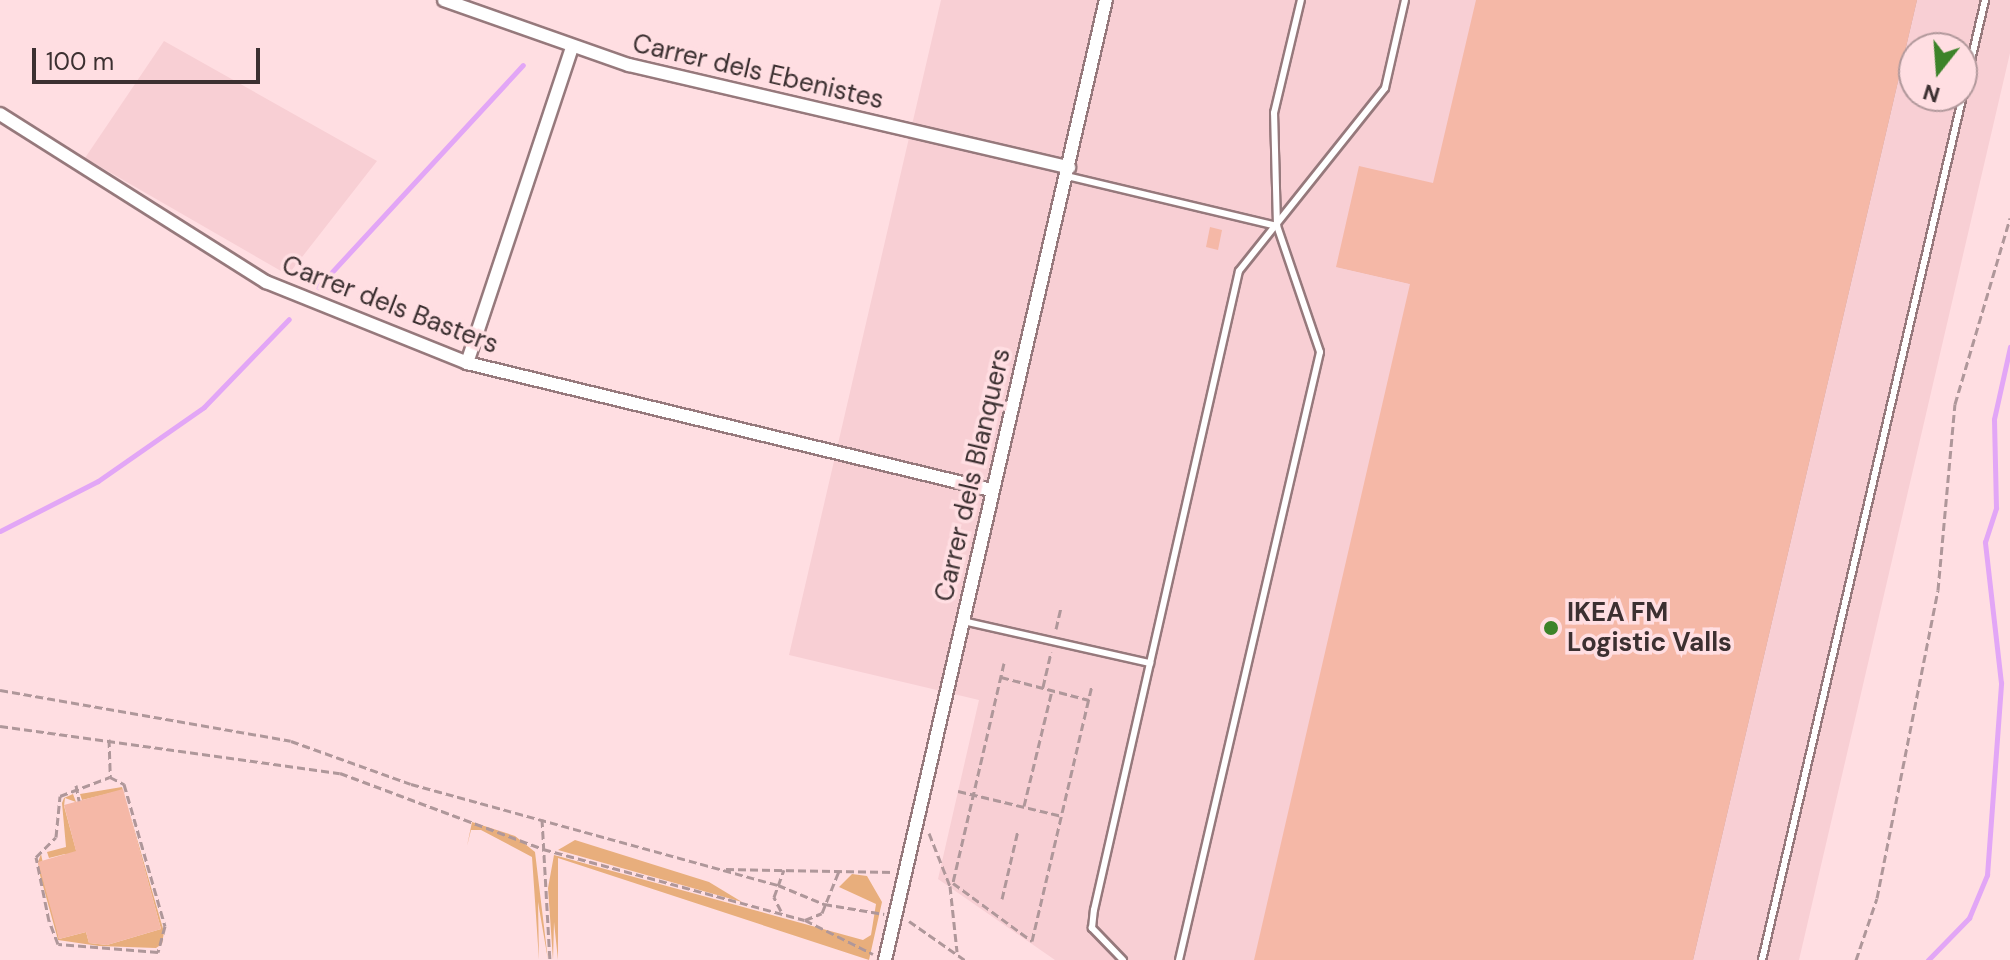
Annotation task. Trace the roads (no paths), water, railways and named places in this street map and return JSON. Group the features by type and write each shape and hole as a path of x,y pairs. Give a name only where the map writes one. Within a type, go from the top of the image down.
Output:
{"street":[{"name":"Carrer dels Ebenistes","path":"444,0 572,48 1068,172"},
{"name":"Carrer dels Blanquers","path":"885,960 1106,0"},
{"path":"467,363 572,48"},
{"name":"Carrer dels Basters","path":"0,114 266,282 467,363 991,490"}],"lane":[{"path":"1179,960 1320,352 1277,226 1274,113 1301,0"},
{"path":"1123,960 1092,928 1239,271 1385,88 1405,0"},
{"path":"1762,960 1985,0"},
{"path":"1068,172 1277,226"},
{"path":"962,621 1150,663"}],"waterway":[{"path":"318,287 523,65"},
{"path":"0,531 98,481 204,407 289,319"},
{"path":"1928,960 1969,918 1987,875 2001,683 1985,542 1996,508 1994,419 2010,347"}],"place":[{"name":"IKEA FM Logistic Valls","path":"1551,628"}]}
